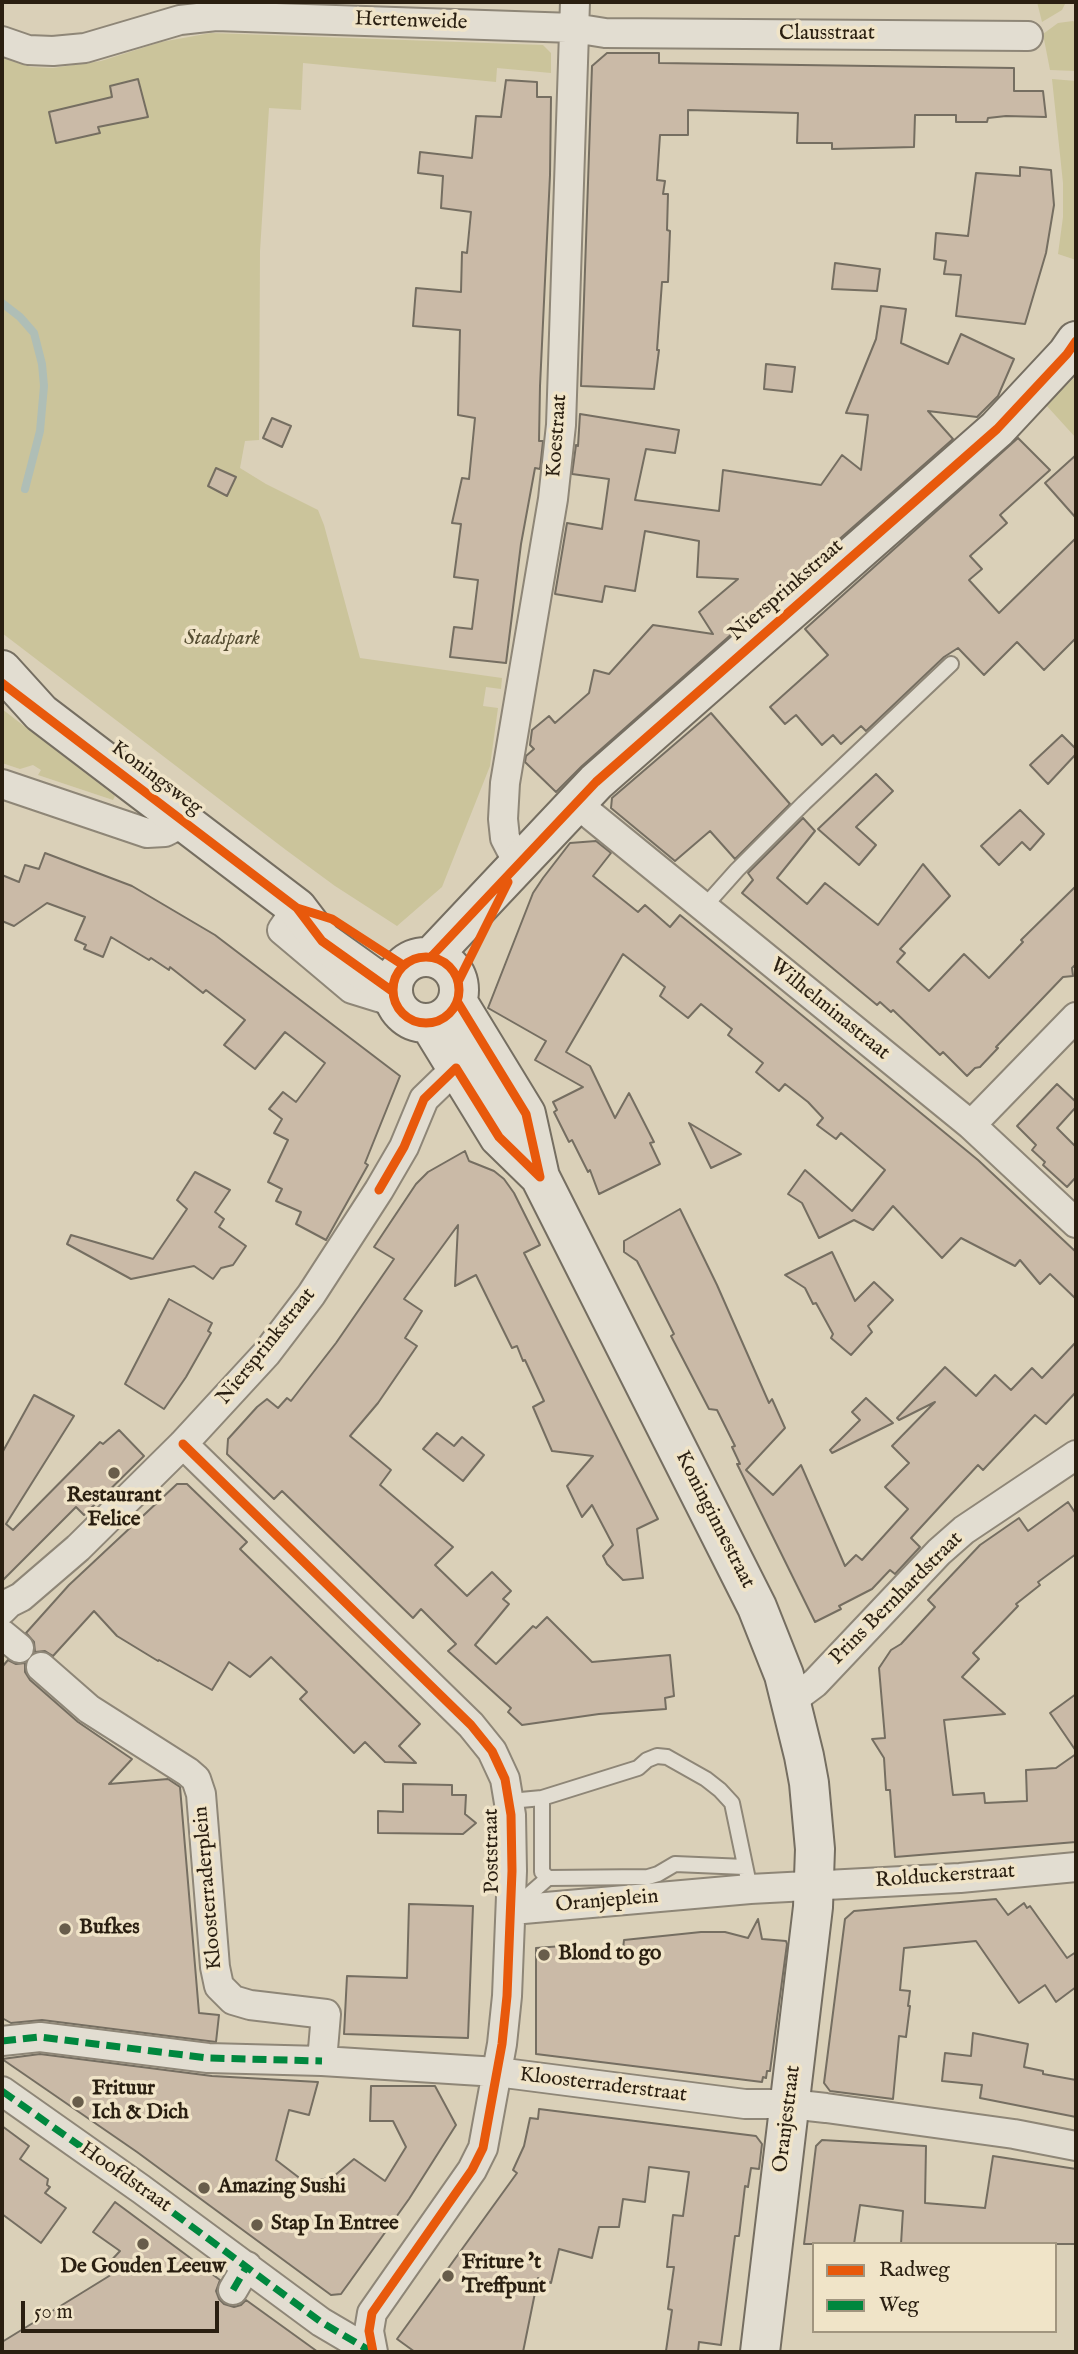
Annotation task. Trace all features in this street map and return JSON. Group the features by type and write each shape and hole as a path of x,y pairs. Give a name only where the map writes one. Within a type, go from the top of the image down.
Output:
{"main road":[{"name":"Niersprinkstraat","path":"405,979 596,782 997,429 1076,341"},
{"name":"Koningsweg","path":"2,658 12,665 41,713"},
{"name":"Koningsweg","path":"2,670 41,713 297,908 322,941 405,979"},
{"name":"Niersprinkstraat","path":"448,1002 518,863"},
{"name":"Koninginnestraat","path":"405,979 448,965 448,1002 499,1137 540,1177 746,1582 768,1632 791,1701 809,1783 815,1849 814,1886"},
{"path":"405,979 400,1012 408,1018 418,1023 448,1002"},
{"name":"Oranjestraat","path":"760,2352 811,1932 814,1886"}],"street":[{"name":"Clausstraat","path":"574,15 605,33 1028,36"},
{"name":"Hertenweide","path":"2,41 28,50 85,48 180,20 216,16 574,15"},
{"name":"Koestraat","path":"518,863 505,838 504,795 553,499 561,425 574,15"},
{"name":"Koningsweg","path":"2,784 147,833 165,832 185,822"},
{"name":"Wilhelminastraat","path":"576,803 971,1125 1076,1223"},
{"path":"971,1125 1076,1017"},
{"name":"Niersprinkstraat","path":"4,1605 21,1597 78,1548 183,1444 266,1354 303,1305 379,1190 404,1147 424,1098 471,1059"},
{"name":"Poststraat","path":"183,1444 471,1725 497,1759 510,1801 512,1910 507,1996 483,2148 478,2160 372,2313 369,2330 373,2352"},
{"name":"Prins Bernhardstraat","path":"791,1701 815,1683 939,1552 964,1531 1076,1455"},
{"name":"Kloosterraderplein","path":"41,1667 89,1710 196,1779 201,1794 215,1967 219,1986 233,2000 250,2005 326,2014 322,2061"},
{"name":"Rolduckerstraat","path":"814,1886 960,1878 1073,1867"},
{"name":"Oranjeplein","path":"512,1910 748,1878 814,1886"},
{"name":"Kloosterraderstraat","path":"2,2041 40,2037 208,2058 322,2061 497,2072 745,2104 790,2104 1014,2134 1076,2146"},
{"name":"Hoofdstraat","path":"2,2091 321,2322 373,2352"},
{"path":"233,2290 247,2266"}],"lane":[{"path":"704,907 804,803 951,664"},
{"path":"510,1801 542,1798 638,1768 657,1756 667,1757 706,1779 732,1803 748,1878"},
{"name":"Oranjeplein","path":"542,1798 542,1872 548,1878"},
{"name":"Oranjeplein","path":"512,1910 548,1878 648,1877 675,1864 748,1878"}],"green space":[{"path":"1037,2 1066,2 1062,10 1042,22"},
{"path":"1058,23 1076,23 1076,71 1050,70 1043,34"},
{"name":"Stadspark","path":"211,33 543,45 551,53 551,73 497,68 496,82 303,63 301,110 269,108 260,251 259,440 245,441 240,468 318,510 360,658 502,678 501,689 486,687 483,706 498,708 490,766 442,887 397,926 286,850 2,633 2,58 31,67 53,68 101,61 161,42"},
{"path":"1052,79 1076,81 1076,260 1058,254 1063,217 1063,183"},
{"path":"1076,376 1076,438 1046,405"},
{"path":"2,709 115,796 113,800 38,775 41,770 33,765 20,769 2,763"}],"building":[{"path":"607,53 659,53 659,63 1014,68 1014,91 1043,91 1046,117 1006,116 988,118 987,122 956,122 956,115 915,115 914,147 832,149 832,143 797,143 798,113 688,110 688,135 660,135 657,180 665,181 663,194 668,194 667,230 670,231 668,282 662,282 654,389 581,386 592,66"},
{"path":"138,79 148,117 98,127 100,133 56,143 49,112 112,97 110,86"},
{"path":"506,80 537,82 537,97 551,97 540,386 539,441 543,441 540,469 535,468 521,544 506,663 450,657 454,627 472,629 478,580 454,577 461,524 452,523 462,478 469,479 475,418 458,415 460,330 413,326 416,288 461,292 462,252 467,253 471,212 441,208 443,176 418,173 420,152 472,158 476,116 501,117"},
{"path":"1020,167 1051,170 1054,205 1046,253 1025,324 956,316 961,275 944,274 946,261 934,259 936,233 968,236 976,173 1020,176"},
{"path":"835,263 880,269 877,291 832,289"},
{"path":"881,306 906,309 901,343 948,364 961,334 1014,359 998,396 977,417 928,411 953,439 582,766 556,792 525,762 526,756 534,749 530,745 532,730 549,716 555,723 589,693 594,670 609,674 653,625 713,634 699,612 738,579 697,577 699,541 645,531 635,591 605,586 602,602 555,594 567,523 602,529 609,479 572,474 576,445 578,446 580,414 679,430 675,453 646,449 635,500 719,511 723,470 821,485 842,455 861,470 868,415 846,413 876,339"},
{"path":"766,364 795,367 792,392 764,389"},
{"path":"272,418 291,426 282,447 263,438"},
{"path":"1018,438 1050,470 1000,515 1007,523 970,556 982,569 969,580 999,613 1076,538 1076,638 1044,670 1017,642 984,675 958,648 944,657 866,731 861,726 841,744 833,735 822,745 796,715 785,724 770,707 828,655 805,629"},
{"path":"1076,455 1076,518 1045,483"},
{"path":"216,468 236,477 227,496 208,486"},
{"path":"711,713 790,804 735,859 710,831 675,861 611,808 612,798"},
{"path":"1062,735 1076,749 1076,754 1048,784 1030,765"},
{"path":"876,774 893,791 856,827 876,845 859,865 818,829"},
{"path":"1020,810 1044,834 1030,850 1022,842 999,865 981,846"},
{"path":"803,818 815,831 777,878 807,904 825,883 878,925 923,864 950,896 900,949 905,953 897,962 929,991 964,954 989,978 1023,942 1021,940 1076,886 1076,964 1072,968 1073,976 1063,977 980,1067 967,1076 943,1052 940,1055 893,1010 891,1012 880,1002 877,1005 742,893 753,880 748,873"},
{"path":"596,841 611,853 593,876 638,912 645,905 670,927 680,915 978,1160 1076,1252 1076,1299 1050,1274 1040,1284 1020,1260 1015,1266 961,1238 942,1258 893,1206 873,1230 854,1220 819,1238 802,1203 788,1194 805,1170 852,1211 885,1170 841,1133 836,1139 817,1125 823,1118 785,1084 779,1091 756,1072 763,1063 728,1035 732,1029 701,1004 688,1018 660,996 665,987 623,954 566,1052 590,1066 615,1118 629,1093 654,1142 650,1143 660,1164 599,1194 590,1170 588,1172 572,1140 569,1142 554,1112 557,1110 553,1102 583,1087 535,1060 546,1041 488,1008 533,893 570,843"},
{"path":"45,853 132,886 215,935 400,1076 365,1163 368,1165 326,1240 296,1224 301,1212 276,1201 282,1189 268,1182 288,1140 274,1133 282,1119 269,1109 283,1092 296,1102 325,1063 285,1032 255,1069 224,1045 245,1020 206,990 203,993 170,967 169,970 151,958 149,960 111,937 103,957 84,949 86,945 75,940 85,917 47,903 14,926 2,921 2,875 19,882 25,865 39,869"},
{"path":"1057,1084 1076,1102 1076,1107 1057,1128 1076,1147 1076,1177 1067,1187 1043,1165 1045,1162 1032,1150 1036,1145 1017,1126"},
{"path":"689,1123 741,1154 711,1168"},
{"path":"465,1151 469,1161 494,1171 514,1193 540,1245 524,1253 658,1519 637,1529 643,1578 623,1580 607,1564 603,1556 613,1545 592,1505 582,1517 567,1486 593,1456 552,1451 533,1407 544,1401 517,1346 512,1348 476,1275 455,1286 458,1225 404,1299 422,1311 405,1338 417,1346 378,1403 350,1436 391,1470 380,1485 453,1547 435,1565 467,1596 492,1572 511,1591 503,1599 509,1604 475,1645 496,1664 533,1626 536,1628 547,1617 592,1662 670,1655 674,1696 665,1698 666,1709 599,1714 522,1725 508,1712 511,1708 448,1651 456,1644 421,1609 413,1618 282,1491 274,1499 227,1454 228,1439 257,1407 267,1399 278,1408 287,1398 291,1401 336,1343 394,1259 374,1247 416,1184 428,1172"},
{"path":"195,1172 230,1190 215,1212 224,1219 219,1227 246,1246 233,1265 221,1268 213,1279 194,1266 131,1279 67,1244 71,1235 153,1259 187,1209 177,1200"},
{"path":"680,1209 769,1403 772,1399 785,1428 746,1470 773,1495 801,1465 845,1566 856,1555 862,1560 908,1509 885,1487 909,1463 892,1446 935,1402 899,1420 897,1418 945,1367 976,1396 995,1375 1011,1390 1032,1368 1042,1378 1076,1342 1076,1392 1046,1424 1035,1415 983,1470 978,1465 911,1538 920,1547 895,1574 890,1570 872,1589 815,1622 737,1464 740,1464 732,1447 735,1446 717,1410 709,1409 671,1336 674,1334 637,1261 624,1252 624,1241"},
{"path":"832,1252 855,1301 874,1282 893,1300 868,1326 872,1332 851,1355 831,1338 833,1334 805,1288 785,1275"},
{"path":"169,1299 212,1323 208,1331 211,1333 164,1409 125,1384"},
{"path":"34,1395 74,1416 6,1524 13,1530 100,1442 103,1444 119,1430 144,1456 84,1515 76,1507 2,1581 2,1453"},
{"path":"866,1398 893,1423 832,1453 830,1450 860,1420 852,1412"},
{"path":"437,1433 454,1446 462,1437 484,1455 463,1481 423,1449"},
{"path":"177,1484 187,1484 247,1542 240,1549 420,1724 399,1746 416,1763 385,1762 365,1742 354,1753 300,1699 307,1692 271,1657 250,1677 229,1662 212,1690 117,1636 94,1611 53,1656 45,1651 35,1652 34,1642 26,1633 69,1585"},
{"path":"1068,1502 1076,1514 1076,1554 1038,1582 1040,1585 1016,1604 1018,1606 973,1653 979,1659 962,1677 1005,1714 944,1720 953,1795 984,1793 985,1803 1027,1801 1026,1770 1056,1768 1076,1754 1076,1842 895,1857 890,1790 886,1790 884,1758 872,1739 885,1738 879,1668 891,1650 901,1644 935,1607 928,1600 980,1545 1019,1518 1028,1531"},
{"path":"8,1660 16,1664 25,1663 25,1672 30,1680 78,1722 132,1759 109,1784 168,1779 180,1787 199,2013 219,2015 216,2042 42,2020 11,2023 2,2018 2,1667"},
{"path":"1076,1694 1076,1751 1050,1713"},
{"path":"403,1784 452,1785 452,1795 466,1795 465,1814 476,1823 463,1834 378,1833 378,1811 403,1812"},
{"path":"996,1899 1008,1915 1024,1903 1027,1908 1030,1906 1067,1958 1076,1952 1076,1987 1056,2002 1045,1985 1019,2003 976,1941 904,1948 900,1990 910,1991 910,2006 906,2037 899,2036 893,2099 830,2091 824,2083 845,1919 854,1911"},
{"path":"409,1904 473,1906 468,2038 344,2034 347,1976 407,1978"},
{"path":"758,1919 762,1939 786,1941 787,1944 770,2071 767,2071 762,2082 536,2054 536,1948 576,1945 576,1954 622,1958 624,1940 701,1932 725,1932 748,1938"},
{"path":"973,2033 1028,2044 1024,2067 1043,2071 1043,2074 1076,2080 1076,2117 980,2098 982,2085 942,2081 945,2053 971,2056"},
{"path":"40,2054 212,2076 318,2082 309,2115 289,2110 276,2160 306,2183 333,2177 354,2159 385,2181 406,2147 393,2121 370,2121 371,2086 435,2086 456,2125 409,2199 341,2294 331,2295 137,2152 2,2059"},
{"path":"539,2109 756,2136 762,2144 759,2169 751,2168 748,2187 745,2186 739,2236 735,2236 721,2345 699,2342 698,2352 666,2351 672,2310 668,2309 674,2267 667,2267 673,2215 683,2216 689,2172 649,2167 645,2202 623,2199 619,2227 599,2227 592,2258 559,2249 551,2283 538,2278 523,2352 415,2352 397,2339 517,2173 513,2170 524,2146 530,2118 538,2119"},
{"path":"2,2126 29,2146 20,2159 48,2179 47,2185 50,2187 45,2193 66,2208 41,2243 2,2214"},
{"path":"822,2140 926,2146 925,2203 985,2208 993,2156 1076,2169 1076,2244 901,2242 903,2211 860,2205 854,2242 804,2244 816,2146"},
{"path":"115,2202 220,2280 216,2291 224,2304 234,2307 246,2300 318,2352 2,2352 2,2342 114,2273 107,2265 120,2251 93,2232"}],"waterway":[{"path":"2,303 34,333 42,364 44,386 40,431 25,489"}],"marked path":[{"path":"2,2041 40,2037 208,2058 322,2061"},
{"path":"2,2091 141,2189 321,2322 372,2352"},
{"path":"233,2290 247,2266"}],"cycle path":[{"path":"431,957 596,782 997,429 1076,341"},
{"path":"2,683 297,908 322,941 392,991"},
{"path":"458,982 508,882"},
{"path":"297,908 332,919 403,965"},
{"path":"419,957 433,957 445,962 454,971 459,990 457,1003 450,1014 433,1023 419,1023 407,1018 398,1009 393,997 393,983 398,971 407,962 419,957"},
{"path":"457,1001 526,1114 540,1177"},
{"path":"379,1190 404,1147 424,1099 456,1068 499,1137 540,1177"},
{"path":"183,1444 471,1725 492,1751 505,1779 511,1815 512,1871 507,1996 502,2044 483,2148 472,2170 372,2313 369,2331 373,2352"}],"place":[{"name":"Restaurant Felice","path":"114,1473"},
{"name":"Bufkes","path":"65,1929"},
{"name":"Blond to go","path":"544,1955"},
{"name":"Frituur Ich & Dich","path":"78,2102"},
{"name":"Amazing Sushi","path":"204,2188"},
{"name":"Stap In Entree","path":"257,2225"},
{"name":"De Gouden Leeuw","path":"143,2244"},
{"name":"Friture 't Treffpunt","path":"448,2276"}]}
